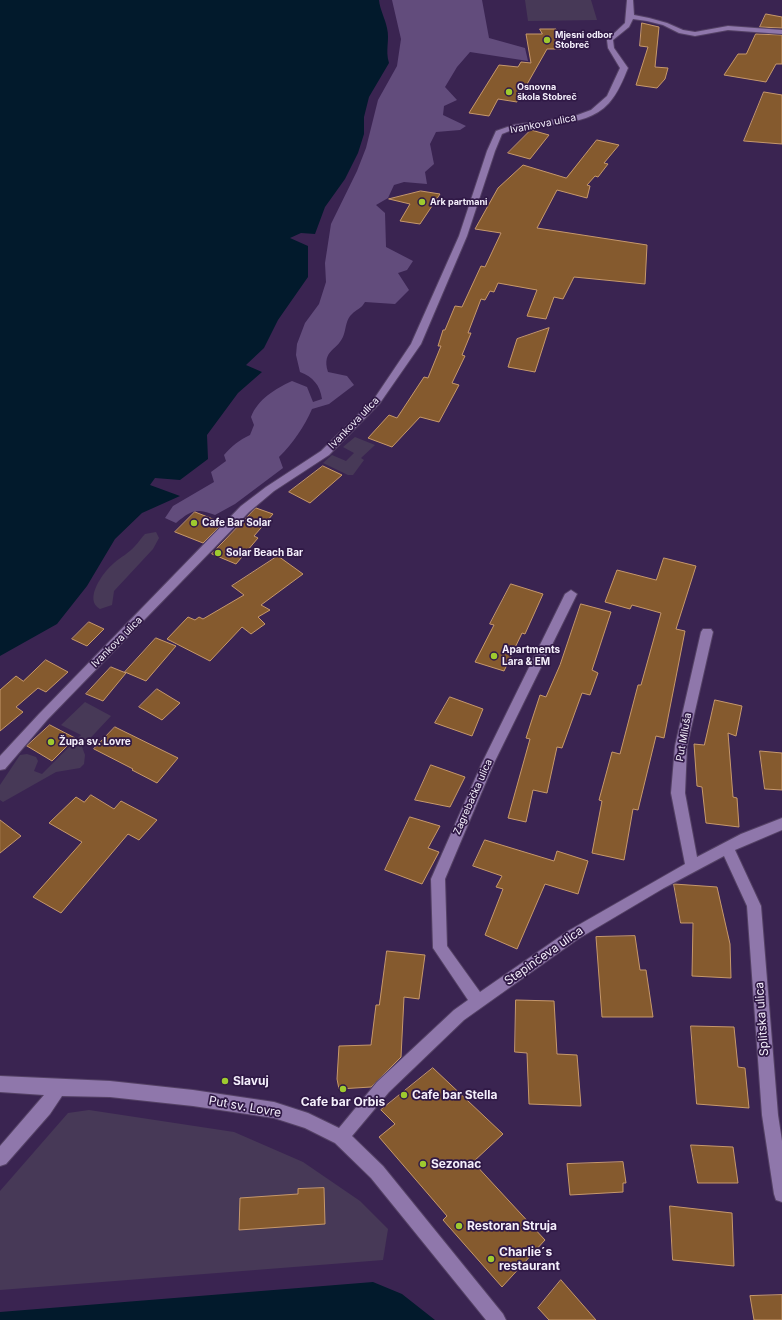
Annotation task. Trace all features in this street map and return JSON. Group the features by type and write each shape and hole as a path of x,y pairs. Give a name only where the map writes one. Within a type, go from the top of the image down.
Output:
{"street":[{"path":"630,0 630,17 665,24 681,32 695,34 728,28 782,32"},
{"name":"Ivankova ulica","path":"0,765 43,717 245,510 270,489 325,453 377,401 416,344 463,236 491,151 499,133 512,127 576,118 593,113 604,105 618,82 624,68 611,48 610,40 615,34 627,26 630,17"},
{"name":"Zagrebačka ulica","path":"478,1002 440,948 438,879 488,763 571,594"},
{"name":"Put Miluša","path":"692,866 678,793 681,746 708,632"},
{"name":"Stepinčeva ulica","path":"341,1138 383,1087 459,1015 573,934 692,866 746,838 782,824"},
{"name":"Splitska ulica","path":"727,848 754,906 770,1115 782,1194"},
{"name":"Put sv. Lovre","path":"0,1084 58,1088 110,1089 193,1098 274,1110 308,1121 341,1138 377,1172 497,1320"},
{"path":"0,1158 44,1109 58,1088"}],"shaded area":[{"path":"392,0 482,0 489,38 525,48 528,61 470,52 457,67 445,87 457,100 444,106 443,115 466,126 460,130 436,132 430,144 434,164 425,172 427,184 404,182 394,185 388,198 376,205 385,213 386,247 413,261 407,270 398,273 409,290 395,304 365,302 350,316 347,321 342,340 329,354 326,364 328,372 347,376 354,385 329,404 312,409 298,434 279,457 283,468 235,504 215,515 198,511 186,515 176,523 165,518 173,506 214,482 211,472 226,461 224,455 230,449 239,441 250,435 254,425 251,417 258,405 268,395 279,387 292,381 307,387 313,402 322,399 320,390 315,382 309,376 300,372 296,355 297,344 305,323 319,304 326,282 325,263 331,224 357,171 366,148 378,100 397,66 401,39"},
{"path":"525,0 591,0 597,20 528,21"},
{"path":"355,437 375,445 361,458 364,460 353,475 348,475 323,463 332,455 346,461 354,453 343,447"},
{"path":"156,532 159,538 153,549 114,591 112,605 100,609 95,605 93,599 96,586 100,579 114,563 133,548 145,534"},
{"path":"85,702 111,716 82,747 85,755 84,764 80,768 56,772 3,802 0,800 0,785 20,755 27,754 36,757 38,761 34,771 42,774 81,735 61,725"},
{"path":"89,1110 234,1132 303,1162 360,1201 388,1229 383,1260 0,1290 0,1191 68,1113"}],"water":[{"path":"0,0 379,0 388,32 387,54 389,63 369,97 364,117 364,134 358,153 345,179 325,207 315,234 301,233 290,238 308,246 308,277 278,320 264,348 246,365 262,372 238,393 207,435 208,459 180,480 155,478 150,485 180,496 142,513 115,539 87,586 57,624 0,656"},
{"path":"373,1282 402,1294 435,1320 0,1320 0,1312"}],"building":[{"path":"766,14 782,17 782,28 760,27"},
{"path":"642,23 659,27 655,67 668,68 665,79 657,88 636,85 648,47 640,46"},
{"name":"Osnovna škola Stobreč","path":"540,29 556,29 561,49 547,49 517,102 498,99 489,116 469,113 499,65 518,67 521,62 531,63 526,34 542,34"},
{"path":"756,34 782,35 782,64 776,64 766,82 724,75 738,54 746,54"},
{"path":"764,92 782,95 782,144 744,141"},
{"path":"531,130 549,135 530,159 508,153"},
{"path":"597,140 619,145 604,163 608,164 598,177 595,176 587,185 590,186 587,198 557,190 537,228 647,245 645,284 574,277 563,299 554,297 546,319 527,316 537,290 498,283 494,292 490,291 485,300 481,299 468,333 471,333 462,355 465,356 452,383 459,385 439,422 420,417 392,447 368,438 389,415 397,418 424,377 428,378 441,346 438,346 443,330 445,330 455,306 462,307 481,266 485,267 501,233 475,229 498,188 523,165 566,178"},
{"path":"421,191 440,194 420,224 400,221 410,204 389,199"},
{"path":"549,328 535,372 508,367 517,339"},
{"path":"323,466 342,475 310,503 289,492"},
{"path":"256,508 273,514 254,536 258,538 236,564 212,554"},
{"path":"195,512 223,523 203,543 175,532"},
{"path":"278,556 303,574 261,605 270,610 258,617 265,624 251,634 242,627 210,661 167,639 188,617 195,620 199,617 203,619 244,595 232,586"},
{"path":"664,558 696,566 676,629 685,631 664,738 656,736 638,810 633,809 624,860 592,853 602,801 599,800 612,752 620,754 638,685 641,685 661,613 632,605 630,609 605,602 617,570 656,580"},
{"path":"511,584 543,594 525,634 522,633 504,671 475,662 494,625 490,624"},
{"path":"581,604 611,612 592,670 598,673 590,695 582,693 562,748 557,747 547,793 533,790 526,822 508,818 530,739 526,738 540,695 546,697 560,665"},
{"path":"89,622 104,629 87,646 72,639"},
{"path":"156,638 176,646 146,681 125,672"},
{"path":"46,660 68,672 46,692 38,688 16,707 23,712 0,731 0,690 16,676 23,681"},
{"path":"111,667 126,673 103,701 86,694"},
{"path":"157,689 180,703 162,720 139,707"},
{"path":"450,697 483,709 472,736 435,723"},
{"path":"715,700 742,706 736,736 728,733 733,797 737,798 739,827 706,823 702,787 697,786 694,744 704,745"},
{"name":"Župa sv. Lovre","path":"50,725 75,738 52,761 27,746"},
{"path":"115,727 178,758 157,783 94,749"},
{"path":"760,751 782,753 782,790 765,789"},
{"path":"431,765 465,777 450,807 415,800"},
{"path":"91,795 114,809 121,801 157,820 139,840 128,834 61,913 33,897 82,842 49,823 76,797 84,802"},
{"path":"410,817 440,826 428,848 439,852 422,884 385,870"},
{"path":"0,820 21,836 0,853"},
{"path":"485,840 554,861 557,851 588,861 578,894 545,884 517,949 485,935 503,889 496,887 502,876 473,866"},
{"path":"674,884 717,887 730,944 731,978 692,976 693,923 681,923"},
{"path":"635,936 640,970 646,970 653,1017 602,1017 596,937"},
{"path":"387,951 425,955 419,999 404,997 401,1057 371,1087 339,1089 337,1079 339,1046 371,1045 376,1005 379,1005"},
{"path":"516,1000 554,1001 557,1054 577,1055 581,1106 529,1104 527,1053 515,1052"},
{"path":"691,1026 734,1027 738,1067 745,1068 749,1108 697,1104"},
{"path":"433,1068 503,1134 473,1162 545,1240 502,1287 443,1220 447,1216 379,1137 395,1124 381,1110"},
{"path":"691,1145 733,1147 738,1183 698,1183"},
{"path":"623,1162 626,1183 623,1183 623,1192 570,1195 567,1164"},
{"path":"324,1188 325,1224 239,1230 240,1198 298,1194 298,1189"},
{"path":"670,1206 732,1213 734,1266 673,1260"},
{"path":"561,1280 596,1320 549,1320 538,1308"},
{"path":"782,1295 782,1320 754,1320 750,1296"}],"place":[{"name":"Mjesni odbor Stobreč","path":"547,40"},
{"name":"Osnovna škola Stobreč","path":"509,92"},
{"name":"Ark partmani","path":"422,202"},
{"name":"Cafe Bar Solar","path":"194,523"},
{"name":"Solar Beach Bar","path":"218,553"},
{"name":"Apartments Lara & EM","path":"494,656"},
{"name":"Župa sv. Lovre","path":"51,742"},
{"name":"Slavuj","path":"225,1081"},
{"name":"Cafe bar Orbis","path":"343,1089"},
{"name":"Cafe bar Stella","path":"404,1095"},
{"name":"Sezonac","path":"423,1164"},
{"name":"Restoran Struja","path":"459,1226"},
{"name":"Charlie´s restaurant","path":"491,1259"}]}
